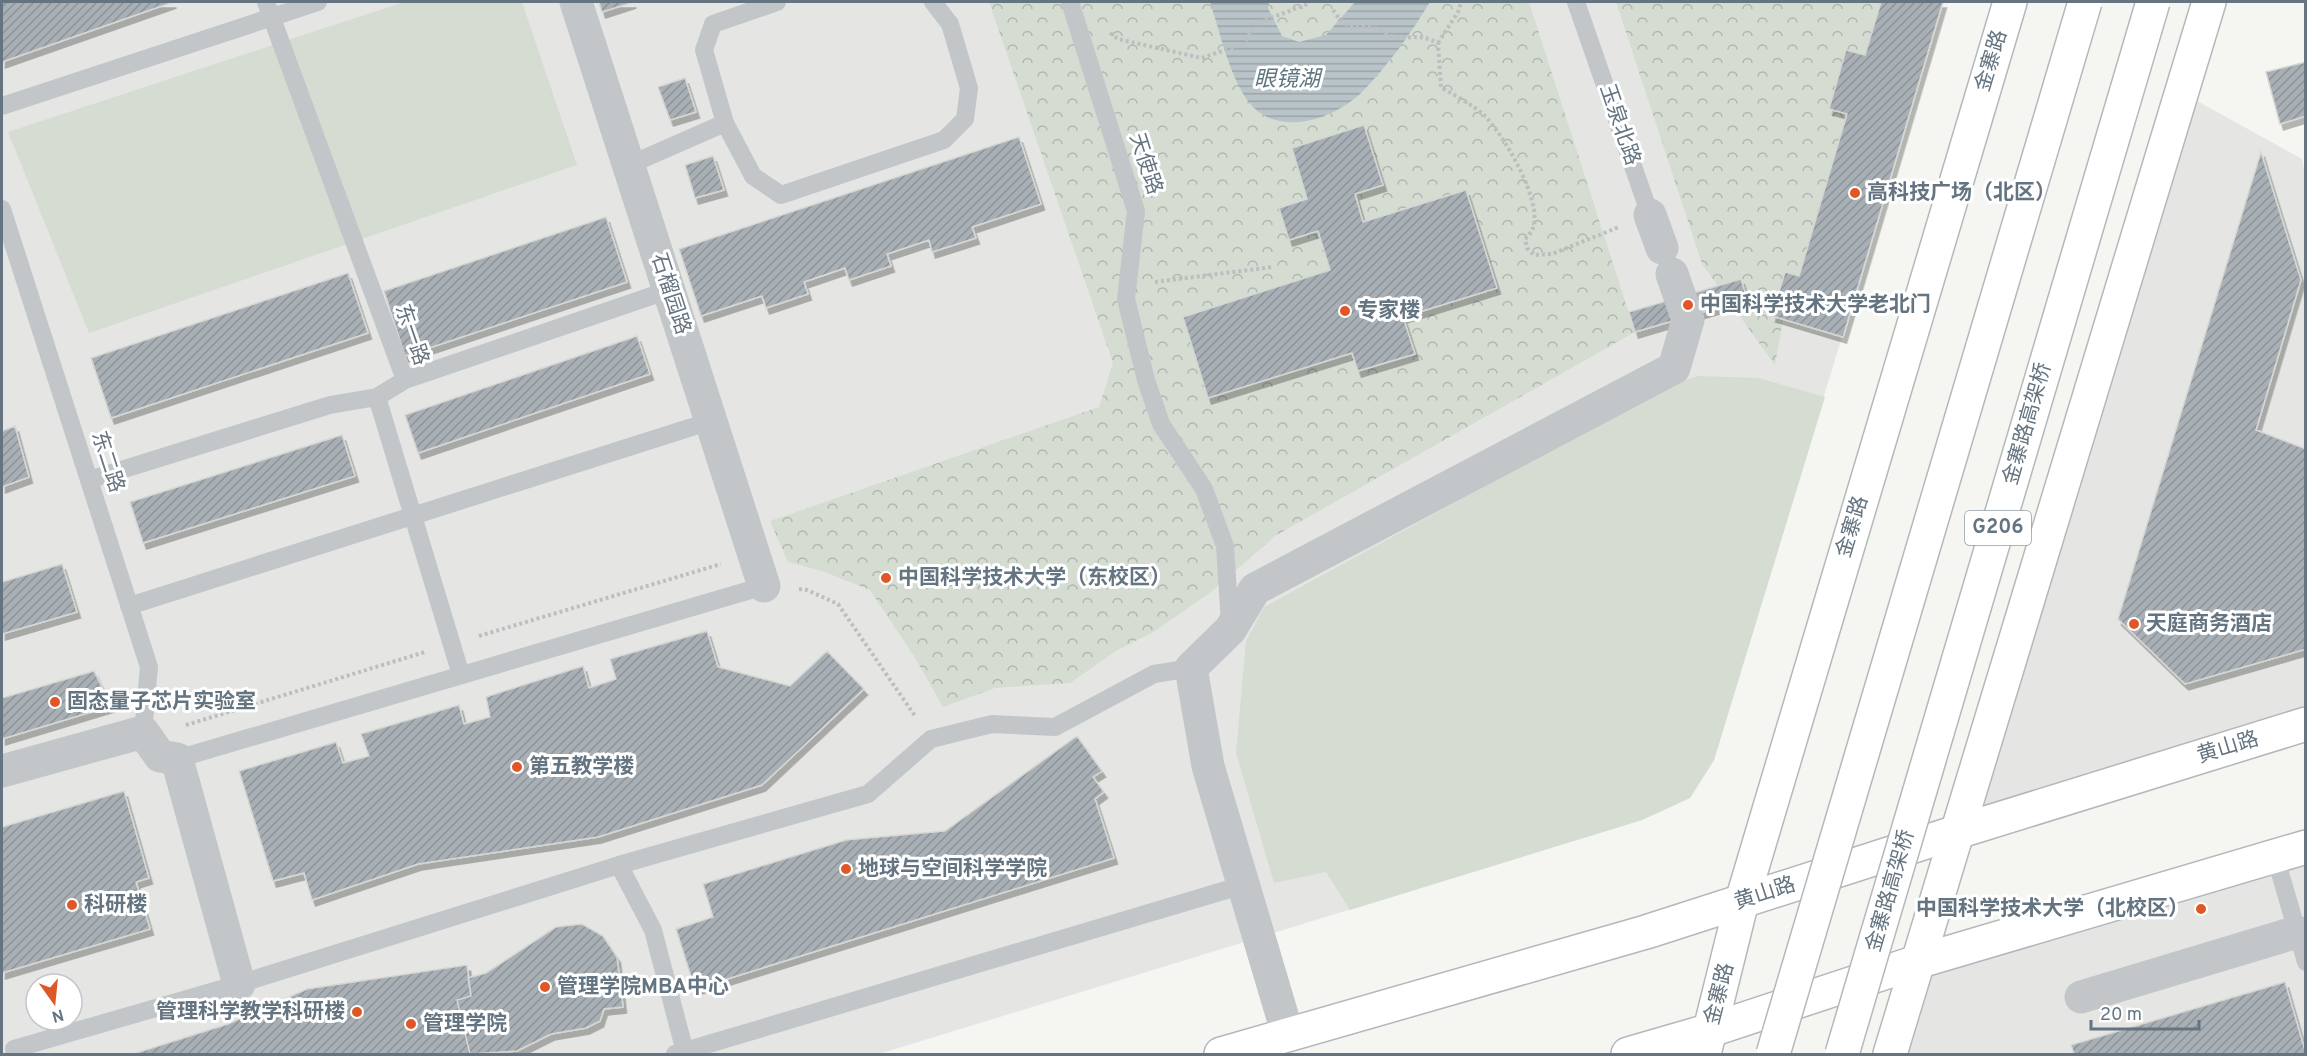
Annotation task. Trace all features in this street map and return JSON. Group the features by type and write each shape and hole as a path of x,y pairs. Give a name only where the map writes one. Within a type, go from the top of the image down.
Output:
{"main road":[{"name":"金寨路","path":"1708,1042 1742,901 2010,2"},
{"path":"1773,1054 2085,2"},
{"name":"金寨路高架桥","path":"1842,1054 2153,2"},
{"path":"1890,1054 2209,2"},
{"name":"黄山路","path":"1221,1054 1646,932 1957,832 2306,724"},
{"path":"1628,1054 1708,1042 1917,962 2290,852"}],"street":[{"name":"石榴园路","path":"576,2 764,586"},
{"name":"玉泉北路","path":"1230,630 1255,589 1674,368 1688,320 1650,215"},
{"path":"1230,630 1191,668 1208,766 1288,1035"},
{"path":"2,771 143,732 160,756 177,759 239,984"},
{"path":"2081,997 2301,947"}],"lane":[{"path":"2,106 269,9 318,2"},
{"path":"777,2 713,24 704,50 725,123 753,176 781,195 944,140 965,119 969,88 950,24 933,2"},
{"name":"玉泉北路","path":"1576,2 1650,215"},
{"name":"天使路","path":"1070,3 1136,211 1126,299 1146,380 1161,424 1203,489 1225,546 1230,630"},
{"name":"东一路","path":"269,9 405,380 377,397"},
{"path":"629,165 725,123"},
{"name":"东二路","path":"2,209 149,667 143,732"},
{"path":"405,380 669,290"},
{"path":"89,480 330,405 377,397 461,675"},
{"path":"129,606 711,421"},
{"path":"177,759 764,586"},
{"path":"15,1054 14,1049 239,984 619,865 868,794 931,739 992,724 1055,727 1154,674 1191,668"},
{"path":"2290,852 2301,947"},
{"path":"619,865 653,930 680,1053 1243,885"}],"path":[{"path":"1461,2 1458,12 1438,43 1441,87 1484,115 1504,141 1520,170 1535,213 1533,228 1525,239 1527,248 1534,255 1552,254 1650,215"},
{"path":"1070,3 1118,39 1202,58 1244,44 1255,24 1310,3"},
{"path":"1333,10 1339,19 1355,29 1377,28 1391,36 1424,36 1438,43"},
{"path":"1128,285 1272,267"},
{"path":"764,586 807,590 838,604 931,739"}],"shaded area":[{"name":"中国科学技术大学（东校区）","path":"2,2 1943,2 1714,760 1690,798 1642,820 879,1054 2,1054"},
{"path":"2181,92 2302,159 2305,174 2305,724 1957,832"},
{"name":"中国科学技术大学（北校区）","path":"2305,847 2305,1054 1890,1054 1917,962"}],"green space":[{"path":"404,2 522,2 577,165 89,333 8,132"},
{"path":"989,2 1529,2 1635,332 1275,536 1211,592 1155,631 1116,651 1070,683 995,688 943,707 914,656 870,590 822,571 788,562 770,521 1099,407 1113,363"},
{"path":"1616,2 1881,2 1865,55 1846,50 1829,108 1847,114 1799,276 1785,273 1772,316 1783,320 1775,365 1702,264"},
{"path":"1698,376 1759,378 1825,397 1714,760 1690,798 1642,820 1350,910 1326,872 1274,883 1236,753 1246,641 1264,607 1670,385"}],"water":[{"name":"眼镜湖","path":"1210,2 1269,2 1268,8 1282,36 1299,42 1326,35 1355,2 1430,2 1398,49 1361,93 1337,110 1308,121 1294,122 1279,121 1265,116 1245,97 1232,72"}],"building":[{"path":"2,2 173,2 2,62"},
{"path":"599,2 633,2 602,12"},
{"name":"高科技广场（北区）","path":"1881,2 1943,2 1843,337 1772,316 1785,272 1799,276 1847,114 1829,109 1846,50 1865,55"},
{"path":"2306,62 2306,116 2280,124 2266,72"},
{"path":"685,78 696,112 670,120 658,87"},
{"path":"1364,125 1383,185 1355,194 1363,222 1466,190 1497,288 1403,317 1415,354 1358,371 1352,353 1208,398 1183,317 1330,270 1318,231 1289,240 1279,208 1307,199 1292,148"},
{"path":"1019,137 1041,204 972,227 976,238 932,252 929,240 887,254 891,266 849,280 845,268 804,282 808,294 766,308 762,296 701,316 679,249"},
{"path":"2261,152 2301,280 2256,430 2306,449 2306,649 2185,684 2118,619"},
{"path":"713,156 724,190 695,198 685,165"},
{"path":"606,217 627,282 405,356 384,291"},
{"path":"348,273 368,333 111,418 91,358"},
{"name":"中国科学技术大学老北门","path":"1741,279 1747,299 1635,332 1629,312"},
{"path":"637,336 650,374 418,453 405,415"},
{"path":"15,426 29,477 2,487 2,431"},
{"path":"342,435 355,476 143,543 130,502"},
{"path":"62,564 77,612 2,634 2,582"},
{"name":"第五教学楼","path":"707,631 718,667 790,686 827,651 864,689 762,785 598,837 418,864 312,900 304,873 273,881 239,771 336,742 343,763 369,756 361,734 459,705 464,724 490,717 486,697 583,666 589,688 616,679 610,659"},
{"name":"固态量子芯片实验室","path":"94,671 111,706 2,739 2,698"},
{"path":"1077,736 1102,771 1093,777 1104,792 1095,799 1114,858 695,989 676,929 713,917 703,884 846,840 945,831"},
{"name":"科研楼","path":"124,791 149,878 136,882 150,929 2,973 2,827"},
{"name":"管理学院MBA中心","path":"582,924 603,936 617,957 623,1007 604,1009 600,1021 586,1028 551,1034 517,1051 470,1054 457,1000 471,996 468,978 486,973 556,927"},
{"name":"管理科学教学科研楼","path":"467,965 471,996 457,1000 470,1054 133,1054 228,1024 307,989"},
{"path":"2285,982 2306,1054 2074,1054 2071,1045"}],"place":[{"name":"高科技广场（北区）","path":"1855,193"},
{"name":"中国科学技术大学老北门","path":"1688,305"},
{"name":"专家楼","path":"1345,311"},
{"name":"中国科学技术大学（东校区）","path":"886,578"},
{"name":"天庭商务酒店","path":"2134,624"},
{"name":"固态量子芯片实验室","path":"55,702"},
{"name":"第五教学楼","path":"517,767"},
{"name":"地球与空间科学学院","path":"846,869"},
{"name":"科研楼","path":"72,905"},
{"name":"中国科学技术大学（北校区）","path":"2201,909"},
{"name":"管理学院MBA中心","path":"545,987"},
{"name":"管理科学教学科研楼","path":"357,1012"},
{"name":"管理学院","path":"411,1024"}]}
